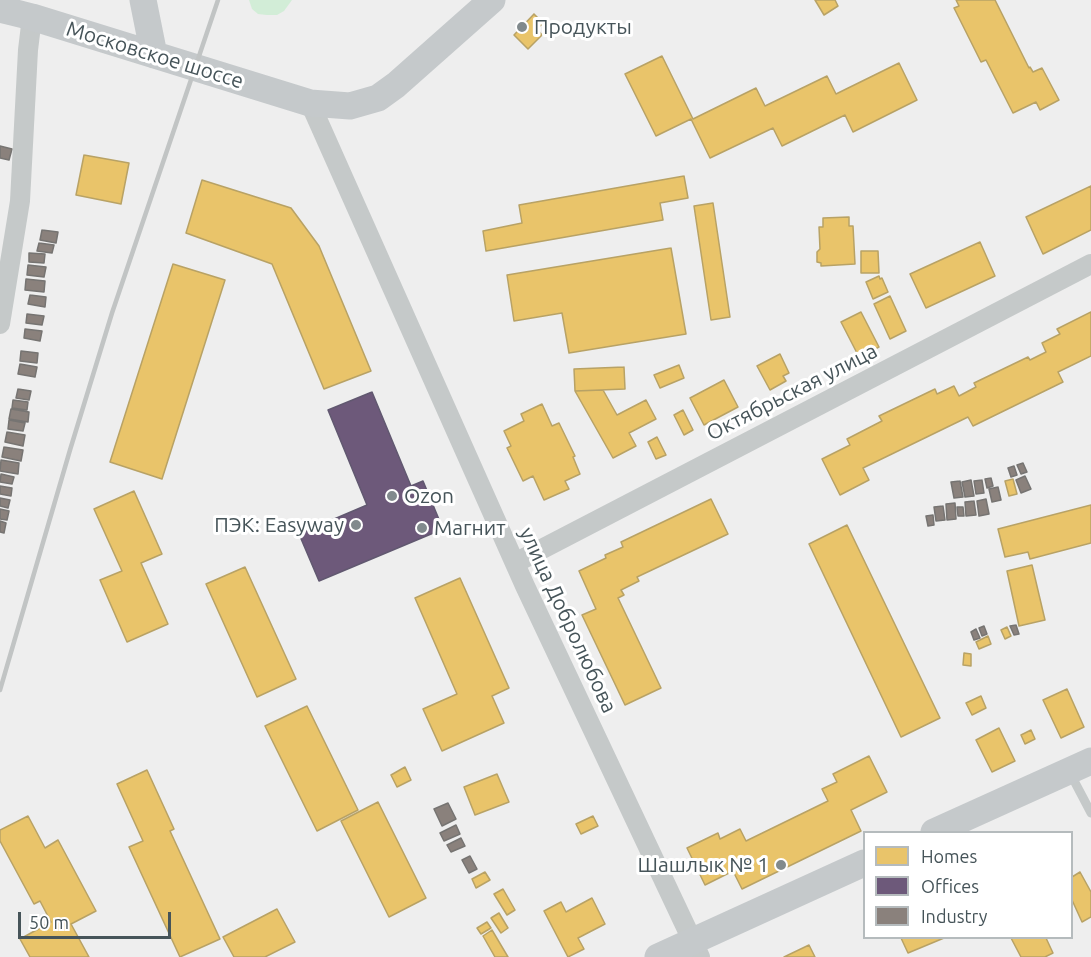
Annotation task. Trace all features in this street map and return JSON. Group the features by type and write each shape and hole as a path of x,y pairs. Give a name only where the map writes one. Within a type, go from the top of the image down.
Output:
{"street":[{"path":"142,0 154,55"},
{"name":"Московское шоссе","path":"0,9 310,103 350,106 378,98 396,85 492,0"},
{"path":"0,324 20,201 28,50 32,18"},
{"name":"улица Добролюбова","path":"310,103 515,563 697,949"},
{"name":"Октябрьская улица","path":"515,563 1091,264"},
{"path":"936,831 1080,766"},
{"path":"658,957 697,949 863,865"}],"lane":[{"path":"1080,766 1091,813"}],"green space":[{"path":"249,0 292,0 284,11 277,15 267,15 258,14 252,9"}],"building: Homes":[{"path":"815,0 835,0 838,6 824,15"},
{"path":"956,0 995,0 1029,68 1033,72 1042,68 1059,100 1040,110 1036,102 1013,113 986,60 981,62 954,8 959,6"},
{"path":"534,14 543,23 537,29 542,35 528,49 514,35"},
{"path":"662,56 693,119 756,88 765,106 827,76 836,94 899,63 917,100 853,132 845,115 782,146 773,128 710,158 691,119 656,136 625,74"},
{"path":"84,155 129,163 121,204 76,195"},
{"path":"684,176 688,198 660,203 663,220 486,251 483,231 522,223 519,205"},
{"path":"202,180 291,208 319,246 371,371 324,389 272,264 186,233"},
{"path":"1091,186 1091,230 1043,254 1026,217"},
{"path":"713,203 730,317 711,320 694,206"},
{"path":"849,217 849,226 853,226 855,264 821,266 821,263 817,262 817,252 820,249 819,227 823,227 823,218"},
{"path":"980,242 995,276 926,308 910,274"},
{"path":"671,248 686,334 569,353 562,313 514,321 507,275"},
{"path":"861,251 878,251 879,273 861,273"},
{"path":"173,264 225,280 162,479 110,462"},
{"path":"879,276 888,292 873,299 866,282"},
{"path":"890,296 906,331 890,339 874,304"},
{"path":"861,312 879,347 859,357 841,322"},
{"path":"1091,312 1091,356 1058,372 1063,382 973,426 968,417 863,468 869,480 840,495 822,459 850,445 847,439 882,421 879,416 935,389 937,394 954,386 959,396 976,387 974,383 1028,357 1030,360 1046,352 1042,343 1060,334 1057,329"},
{"path":"780,354 789,373 783,376 786,381 770,390 757,366"},
{"path":"679,365 684,378 660,388 654,375"},
{"path":"624,367 625,389 575,391 574,369"},
{"path":"724,380 738,407 704,425 690,398"},
{"path":"603,390 617,415 646,400 656,419 629,433 636,446 613,458 575,391"},
{"path":"542,404 552,426 559,423 575,456 573,457 580,474 565,481 569,489 544,500 533,476 523,481 507,448 511,446 504,431 524,421 521,414"},
{"path":"683,410 693,430 684,435 674,415"},
{"path":"657,437 666,455 656,459 648,442"},
{"path":"1013,479 1017,494 1009,496 1005,481"},
{"path":"134,491 162,554 141,563 168,624 127,642 100,580 122,571 94,509"},
{"path":"711,499 728,534 637,577 639,581 621,590 624,595 618,598 661,688 625,705 582,615 596,609 579,571 623,547 621,542"},
{"path":"1091,505 1091,543 1030,559 1028,552 1005,557 998,529"},
{"path":"847,525 940,718 901,737 809,544"},
{"path":"1032,565 1045,620 1019,626 1007,571"},
{"path":"245,567 296,679 257,697 206,584"},
{"path":"460,578 509,688 492,696 504,723 442,751 423,709 457,694 415,598"},
{"path":"1007,627 1011,636 1005,639 1001,630"},
{"path":"988,636 991,644 979,649 976,642"},
{"path":"964,653 971,654 971,666 963,665"},
{"path":"1067,689 1084,727 1061,738 1043,700"},
{"path":"981,696 986,708 972,715 966,703"},
{"path":"307,706 358,810 317,831 265,726"},
{"path":"999,728 1015,761 992,772 976,740"},
{"path":"1031,730 1035,739 1025,744 1021,735"},
{"path":"869,756 887,792 851,810 861,831 742,889 733,871 705,885 687,848 718,833 720,839 740,829 746,841 828,801 822,789 837,782 833,774"},
{"path":"405,767 411,780 397,787 391,775"},
{"path":"147,770 174,829 170,831 220,939 180,957 129,847 143,841 117,784"},
{"path":"497,774 509,802 475,815 464,787"},
{"path":"378,802 426,898 389,917 341,821"},
{"path":"28,816 45,848 58,840 96,911 71,924 89,957 30,957 20,939 51,922 40,901 34,904 0,841 0,830"},
{"path":"593,816 598,826 581,834 576,824"},
{"path":"485,872 490,880 476,888 472,879"},
{"path":"1080,872 1091,892 1091,917 1082,922 1073,902 1073,876"},
{"path":"503,889 515,910 507,915 494,894"},
{"path":"592,898 605,924 578,938 584,949 568,957 544,911 561,902 566,912"},
{"path":"277,909 295,942 265,957 234,957 223,937"},
{"path":"499,913 508,928 501,933 491,918"},
{"path":"487,922 491,928 481,934 477,928"},
{"path":"492,930 508,957 495,957 483,936"},
{"path":"901,939 942,939 908,953"},
{"path":"1012,939 1046,939 1053,953 1045,957 1021,957"},
{"path":"809,945 815,957 784,957"}],"building: Offices":[{"path":"372,392 411,486 423,481 443,529 319,581 299,534 367,505 328,410"}],"building: Industry":[{"path":"0,146 12,149 9,160 0,158"},
{"path":"42,230 58,232 56,243 40,240"},
{"path":"39,243 54,245 52,253 37,251"},
{"path":"29,253 45,254 44,263 29,262"},
{"path":"28,265 46,267 44,277 27,275"},
{"path":"26,279 45,281 44,292 25,290"},
{"path":"30,295 46,297 45,307 28,304"},
{"path":"27,314 44,316 42,325 26,323"},
{"path":"25,329 42,331 40,341 24,338"},
{"path":"21,351 38,353 37,363 20,361"},
{"path":"20,364 37,367 35,377 18,374"},
{"path":"18,389 31,391 29,400 16,398"},
{"path":"13,400 28,402 27,410 12,408"},
{"path":"11,409 29,412 28,422 9,419"},
{"path":"9,420 25,423 23,431 8,429"},
{"path":"7,432 25,435 23,446 5,442"},
{"path":"4,447 23,450 21,461 2,457"},
{"path":"1,460 19,463 18,474 0,471"},
{"path":"1023,463 1027,472 1021,474 1017,465"},
{"path":"1014,466 1017,475 1011,477 1008,468"},
{"path":"1,474 14,477 12,484 0,482"},
{"path":"1025,476 1031,489 1021,493 1016,480"},
{"path":"991,478 993,486 987,488 985,479"},
{"path":"971,480 974,496 965,497 962,482"},
{"path":"982,480 984,493 976,494 974,481"},
{"path":"960,481 963,497 954,498 951,482"},
{"path":"0,486 12,488 11,496 0,494"},
{"path":"998,487 1001,500 992,502 989,489"},
{"path":"0,498 10,500 8,508 0,506"},
{"path":"986,499 989,514 979,516 977,501"},
{"path":"974,501 976,515 966,516 965,502"},
{"path":"955,503 956,519 947,520 946,504"},
{"path":"943,506 945,520 936,521 934,507"},
{"path":"957,507 963,507 964,516 958,516"},
{"path":"0,509 9,511 7,520 0,519"},
{"path":"933,515 934,525 928,526 926,516"},
{"path":"0,521 6,523 4,533 0,532"},
{"path":"1016,625 1019,634 1014,635 1010,626"},
{"path":"984,626 987,634 982,636 979,628"},
{"path":"976,629 980,638 974,640 971,632"},
{"path":"448,803 456,819 442,826 434,809"},
{"path":"456,825 460,834 444,841 440,833"},
{"path":"461,838 465,846 451,852 447,845"},
{"path":"470,856 477,869 469,873 462,860"}],"railway":[{"path":"0,690 112,313 218,0"}],"place":[{"name":"Продукты","path":"522,27"},
{"name":"Ozon","path":"392,496"},
{"name":"ПЭК: Easyway","path":"356,525"},
{"name":"Магнит","path":"422,528"},
{"name":"Шашлык № 1","path":"781,865"}]}
